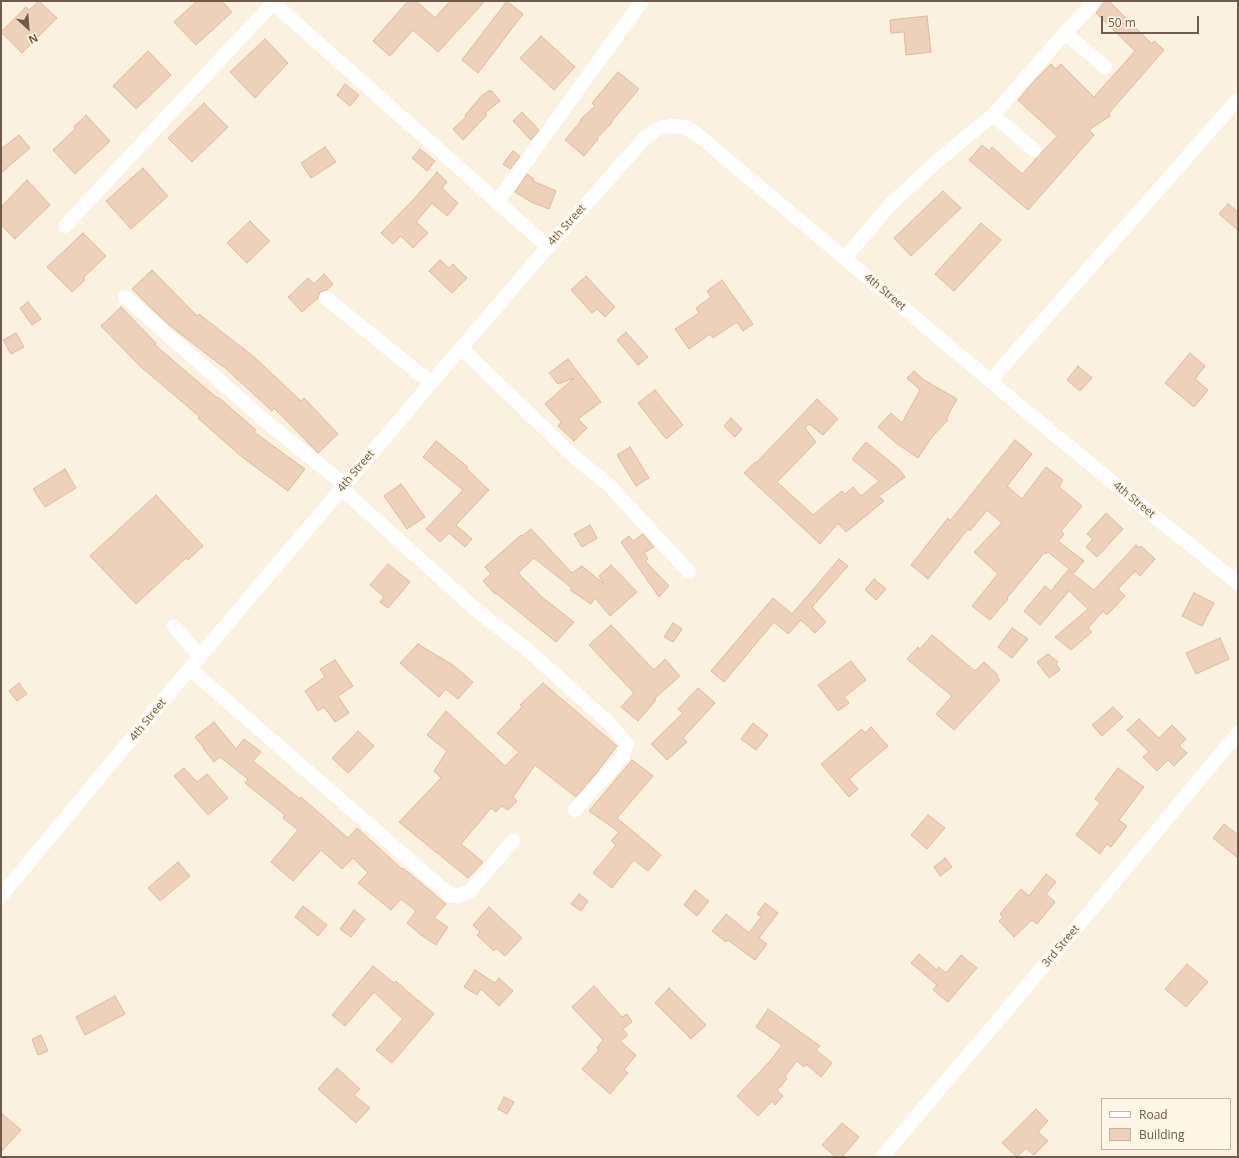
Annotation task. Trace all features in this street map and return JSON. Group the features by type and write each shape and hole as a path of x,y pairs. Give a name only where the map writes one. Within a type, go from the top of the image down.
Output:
{"street":[{"path":"497,202 642,1"},
{"path":"844,258 888,206 935,163 993,115 1088,9 1093,1"},
{"path":"65,226 272,2 548,247"},
{"path":"1066,33 1105,67"},
{"path":"990,381 1238,99"},
{"path":"993,115 1034,150"},
{"name":"4th Street","path":"1,896 200,656 431,383 548,247 644,139 657,129 671,126 685,127 698,135 990,381 1145,509 1238,583"},
{"path":"125,297 270,425 343,487 474,608 530,652 609,723 627,744 623,756 576,810"},
{"path":"326,298 431,383"},
{"path":"461,348 573,456 608,484 689,572"},
{"path":"174,626 200,656"},
{"path":"190,669 450,895 458,896 470,891 513,841"},
{"name":"3rd Street","path":"882,1157 1238,732"}],"building":[{"path":"39,1 57,18 22,53 1,32 26,7 29,10"},
{"path":"197,1 222,1 232,12 196,45 174,22"},
{"path":"408,1 416,1 435,18 450,1 485,1 438,52 413,30 390,56 373,41"},
{"path":"507,1 523,14 478,73 462,60"},
{"path":"1105,1 1109,1 1152,44 1154,41 1164,50 1109,113 1110,116 1089,130 1094,135 1028,210 969,160 982,145 989,151 992,147 1022,174 1057,136 1018,100 1034,81 1051,64 1056,69 1061,64 1094,97 1135,51 1096,13"},
{"path":"927,16 931,52 906,55 904,32 891,33 890,20"},
{"path":"541,36 575,67 554,90 520,58"},
{"path":"265,39 288,63 255,98 230,72"},
{"path":"148,51 171,75 136,109 113,86"},
{"path":"618,72 639,89 611,122 612,123 597,138 598,139 584,156 565,140 581,121 580,120 595,106 592,103"},
{"path":"345,84 359,95 350,106 337,95"},
{"path":"488,91 492,91 500,101 485,113 487,115 463,140 453,129 466,117 465,115 479,98"},
{"path":"204,103 228,127 192,162 168,138"},
{"path":"522,112 539,130 531,140 513,121"},
{"path":"86,115 110,141 75,174 53,150 75,129 74,127"},
{"path":"19,135 30,148 1,173 1,149"},
{"path":"325,147 336,162 311,178 301,163"},
{"path":"420,149 435,161 427,171 412,158"},
{"path":"513,151 520,156 510,169 503,164"},
{"path":"143,168 168,196 131,229 106,201"},
{"path":"437,172 447,182 442,188 458,203 447,216 432,203 416,222 428,233 413,248 401,236 393,244 381,233 414,199"},
{"path":"527,174 534,179 533,181 556,191 549,209 531,202 515,192"},
{"path":"27,180 50,205 15,239 1,225 1,207"},
{"path":"943,191 961,208 911,256 894,238"},
{"path":"1228,204 1238,212 1238,230 1219,214"},
{"path":"250,221 270,241 247,263 227,243"},
{"path":"981,223 1001,240 954,291 935,274"},
{"path":"83,233 106,256 83,278 85,280 72,292 47,267"},
{"path":"440,260 449,268 453,264 467,278 452,293 429,271"},
{"path":"152,270 197,316 199,314 254,357 301,401 304,398 338,434 318,453 274,408 272,411 223,366 169,325 132,289"},
{"path":"324,274 333,284 327,290 320,292 318,298 302,312 288,297 308,278 314,284"},
{"path":"586,276 615,307 605,317 597,309 592,313 571,290"},
{"path":"722,280 753,324 743,331 737,322 713,338 710,334 689,349 675,329 699,313 696,308 711,297 707,291"},
{"path":"28,302 41,319 32,325 20,308"},
{"path":"121,307 156,343 155,345 256,430 254,432 305,469 288,491 242,457 198,418 200,417 141,367 101,326"},
{"path":"626,332 648,357 638,365 617,340"},
{"path":"16,333 24,347 11,354 3,340"},
{"path":"1190,353 1205,366 1195,379 1208,390 1194,407 1165,383"},
{"path":"568,359 601,402 578,419 587,428 574,441 558,426 561,422 545,404 574,378 558,384 549,373"},
{"path":"1078,366 1092,378 1080,391 1067,380"},
{"path":"914,371 924,380 957,399 946,419 948,420 932,437 918,458 896,443 878,427 891,413 902,423 920,390 907,378"},
{"path":"655,390 683,425 666,439 638,403"},
{"path":"817,399 838,419 823,435 809,424 805,428 816,442 777,482 813,515 842,491 845,494 853,487 861,496 879,481 852,459 866,442 899,469 905,477 879,496 884,501 846,532 838,523 820,544 744,473 755,462 756,463"},
{"path":"731,418 742,429 735,437 724,426"},
{"path":"1015,440 1032,454 1007,486 1022,499 1046,467 1063,480 1059,487 1082,506 1061,531 1064,534 1058,541 1084,561 1074,573 1048,552 1046,554 1045,552 990,620 972,606 998,574 974,552 1002,523 987,510 970,531 968,529 928,579 911,565 948,518 950,521"},
{"path":"436,441 468,467 466,468 489,490 456,525 472,539 465,547 449,533 440,542 426,529 463,490 423,457"},
{"path":"630,447 649,478 636,486 617,455"},
{"path":"65,469 76,488 45,507 33,489"},
{"path":"401,484 425,517 407,529 384,496"},
{"path":"156,495 203,546 188,560 186,558 136,604 90,556"},
{"path":"1106,513 1123,529 1097,557 1086,547 1093,539 1087,534"},
{"path":"590,525 597,538 582,547 574,534"},
{"path":"531,529 572,573 582,566 604,584 599,576 611,565 637,592 610,616 595,598 591,604 570,590 572,588 534,558 518,573 543,598 574,622 556,642 496,593 495,594 483,581 491,574 485,567 521,535 522,536"},
{"path":"643,534 654,547 644,553 648,559 645,561 669,586 659,597 621,542 629,536 633,541"},
{"path":"1136,545 1139,548 1141,546 1155,559 1140,576 1135,571 1118,589 1125,596 1107,615 1103,611 1088,628 1092,632 1071,650 1055,637 1088,609 1069,591 1040,625 1024,611 1045,586 1051,591 1068,570 1094,590"},
{"path":"839,559 848,566 812,607 826,622 815,633 801,620 788,634 774,622 724,682 711,671 773,598 792,614"},
{"path":"388,564 410,582 388,608 380,602 384,597 370,585"},
{"path":"874,579 886,589 876,600 865,590"},
{"path":"1194,593 1214,603 1202,626 1182,616"},
{"path":"673,623 682,629 673,642 664,637"},
{"path":"611,625 654,670 665,659 680,676 654,699 656,700 638,721 621,707 634,693 589,645"},
{"path":"1012,628 1028,639 1012,658 998,647"},
{"path":"932,635 975,671 984,662 998,675 997,677 1000,680 954,730 936,714 952,696 907,659 918,647 920,649"},
{"path":"1220,638 1229,659 1196,674 1186,653"},
{"path":"418,644 453,665 473,682 458,699 446,689 439,697 400,663"},
{"path":"1048,654 1058,662 1056,664 1060,670 1049,678 1037,662"},
{"path":"335,660 353,686 338,696 349,713 335,722 324,707 318,711 305,691 325,677 320,669"},
{"path":"851,661 866,680 844,697 849,703 838,711 818,685"},
{"path":"19,683 27,694 17,701 9,691"},
{"path":"543,683 617,746 576,797 535,765 513,797 517,801 508,810 502,806 496,812 491,808 461,844 483,862 468,878 399,822 441,778 434,771 447,751 427,735 446,711 505,766 519,752 497,733 522,707 520,705"},
{"path":"698,688 715,703 683,738 687,742 667,760 651,744 683,713 678,709"},
{"path":"1113,707 1123,717 1102,736 1092,725"},
{"path":"1139,719 1159,738 1172,725 1186,739 1179,746 1187,753 1174,766 1168,760 1157,771 1143,757 1149,752 1127,730"},
{"path":"214,722 236,749 244,739 261,752 253,761 300,799 301,797 348,838 357,828 402,869 403,868 446,904 434,918 448,927 436,945 407,923 416,911 401,899 391,910 358,883 368,873 353,858 342,869 321,850 293,881 271,862 298,830 283,818 285,815 245,783 248,779 220,757 214,762 203,748 195,737"},
{"path":"753,723 768,735 756,750 741,739"},
{"path":"871,727 888,746 849,779 858,789 849,797 821,764 862,729 865,733"},
{"path":"358,731 374,746 348,773 332,758"},
{"path":"632,760 653,776 617,818 661,855 648,871 634,860 612,888 593,873 616,845 611,841 619,832 589,811"},
{"path":"184,768 197,782 207,774 228,798 208,815 174,776"},
{"path":"1118,768 1144,787 1119,820 1127,826 1111,847 1107,844 1100,854 1076,835 1100,803 1095,799"},
{"path":"928,815 945,828 927,849 911,835"},
{"path":"1224,824 1238,835 1238,858 1213,838"},
{"path":"945,858 952,867 940,876 934,867"},
{"path":"178,862 190,876 160,901 148,888"},
{"path":"1046,874 1056,882 1046,894 1055,902 1037,924 1032,920 1014,937 999,921 1003,917 1000,914 1021,889 1029,896"},
{"path":"695,890 709,901 697,916 684,905"},
{"path":"579,894 588,901 581,911 571,904"},
{"path":"765,903 778,913 759,938 767,944 755,960 728,940 726,942 712,931 726,914 749,933 761,917 757,914"},
{"path":"303,906 327,925 318,936 295,917"},
{"path":"489,907 522,938 505,956 496,948 494,951 477,935 480,932 473,925"},
{"path":"354,910 365,919 351,937 340,929"},
{"path":"919,954 937,970 939,967 946,973 961,955 977,968 948,1002 933,990 937,985 911,963"},
{"path":"1187,964 1208,982 1186,1007 1165,989"},
{"path":"373,966 394,983 396,981 434,1014 392,1063 376,1050 403,1019 374,992 345,1026 332,1015"},
{"path":"475,970 495,983 499,978 513,991 499,1006 481,989 477,995 464,987"},
{"path":"594,986 622,1017 627,1014 632,1022 623,1029 628,1035 620,1041 636,1055 624,1070 628,1073 610,1094 582,1069 599,1050 597,1048 603,1040 572,1007"},
{"path":"669,988 706,1025 691,1039 655,1003"},
{"path":"115,996 125,1014 85,1035 76,1017"},
{"path":"768,1009 820,1046 816,1050 832,1063 821,1077 806,1064 804,1067 797,1061 785,1076 787,1079 777,1090 783,1096 775,1105 772,1101 758,1116 737,1096 771,1060 782,1045 756,1027"},
{"path":"41,1035 48,1051 38,1055 32,1039"},
{"path":"337,1068 360,1089 354,1095 370,1108 356,1123 318,1089"},
{"path":"504,1097 514,1102 507,1114 498,1109"},
{"path":"1036,1109 1048,1121 1038,1132 1048,1141 1034,1155 1026,1148 1017,1157 1002,1143"},
{"path":"1,1113 21,1130 1,1152"},
{"path":"842,1123 859,1137 842,1157 836,1157 822,1145"}]}
